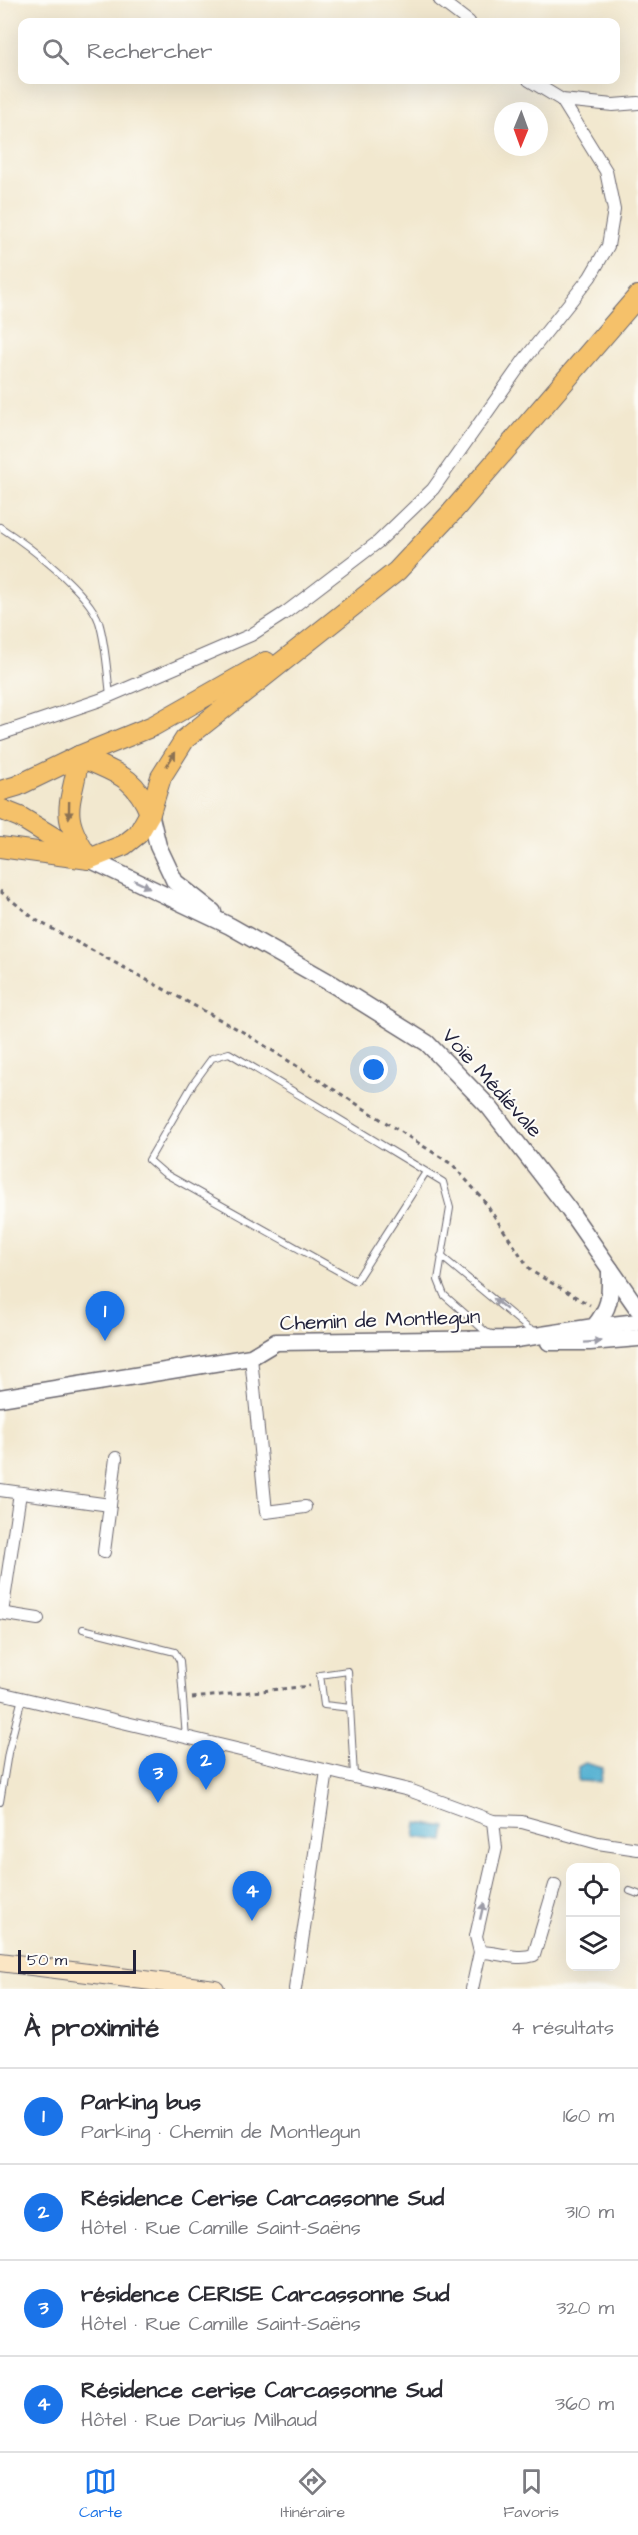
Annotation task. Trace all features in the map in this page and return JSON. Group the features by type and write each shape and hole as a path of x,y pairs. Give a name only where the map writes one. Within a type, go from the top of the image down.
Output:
{"main road":[{"path":"0,847 89,859 124,845 138,834 150,813 161,777 185,739 398,571 452,512 638,296"},
{"path":"0,791 17,786 79,756 153,726 324,630"},
{"path":"79,756 123,775 143,796 150,813"},
{"path":"79,756 68,813 73,833 89,859"},
{"path":"0,809 20,817 89,859"},
{"path":"0,1962 107,1982 215,1989"}],"street":[{"path":"440,0 464,18"},
{"path":"536,84 562,100 613,105 638,103"},
{"path":"0,734 110,695 251,634 285,614 378,542 433,489 524,360 590,277 608,246 614,210 606,171 562,100"},
{"path":"150,813 158,846 175,882 230,926"},
{"path":"89,859 230,926"},
{"name":"Voie Médiévale","path":"230,926 334,985 427,1043 490,1108 569,1210 638,1309"},
{"path":"594,1326 604,1314 610,1300 610,1269"},
{"name":"Chemin de Montlegun","path":"511,1339 594,1326 638,1322"},
{"name":"Chemin de Montlegun","path":"0,1398 251,1356 276,1342 511,1339 590,1342 638,1338"},
{"path":"251,1356 266,1512 305,1507"},
{"path":"104,1552 116,1458"},
{"path":"0,1490 110,1505"},
{"path":"20,1493 1,1613 38,1619"},
{"path":"0,1693 409,1790 493,1821 522,1822 598,1843 638,1849"},
{"path":"296,1989 327,1771"},
{"path":"472,1989 480,1952 476,1936 496,1848 493,1821"},
{"path":"480,1952 494,1952 522,1959 534,1955 555,1885"}],"lane":[{"path":"0,527 24,543 84,597 98,620 110,695"},
{"path":"426,1172 356,1281 164,1173 149,1160 193,1084 212,1058 228,1053 443,1182 450,1208 438,1280 444,1295 486,1332 511,1339"},
{"path":"441,1256 529,1329 548,1334"},
{"path":"83,1629 175,1652 180,1661 186,1738"},
{"path":"351,1708 324,1705 320,1674 348,1671 351,1708 354,1776"},
{"path":"0,1802 8,1753 22,1698"},
{"path":"0,1752 8,1753"},
{"path":"630,1891 638,1894"}],"path":[{"path":"183,1699 321,1685"}],"water":[{"path":"585,1763 603,1768 600,1782 578,1781 578,1767"},
{"path":"417,1823 446,1827 444,1841 415,1837"}],"place":[{"name":"Parking bus","path":"105,1341"},
{"name":"Résidence Cerise Carcassonne Sud","path":"206,1790"},
{"name":"résidence CERISE Carcassonne Sud","path":"158,1803"},
{"name":"Résidence cerise Carcassonne Sud","path":"252,1921"}]}
